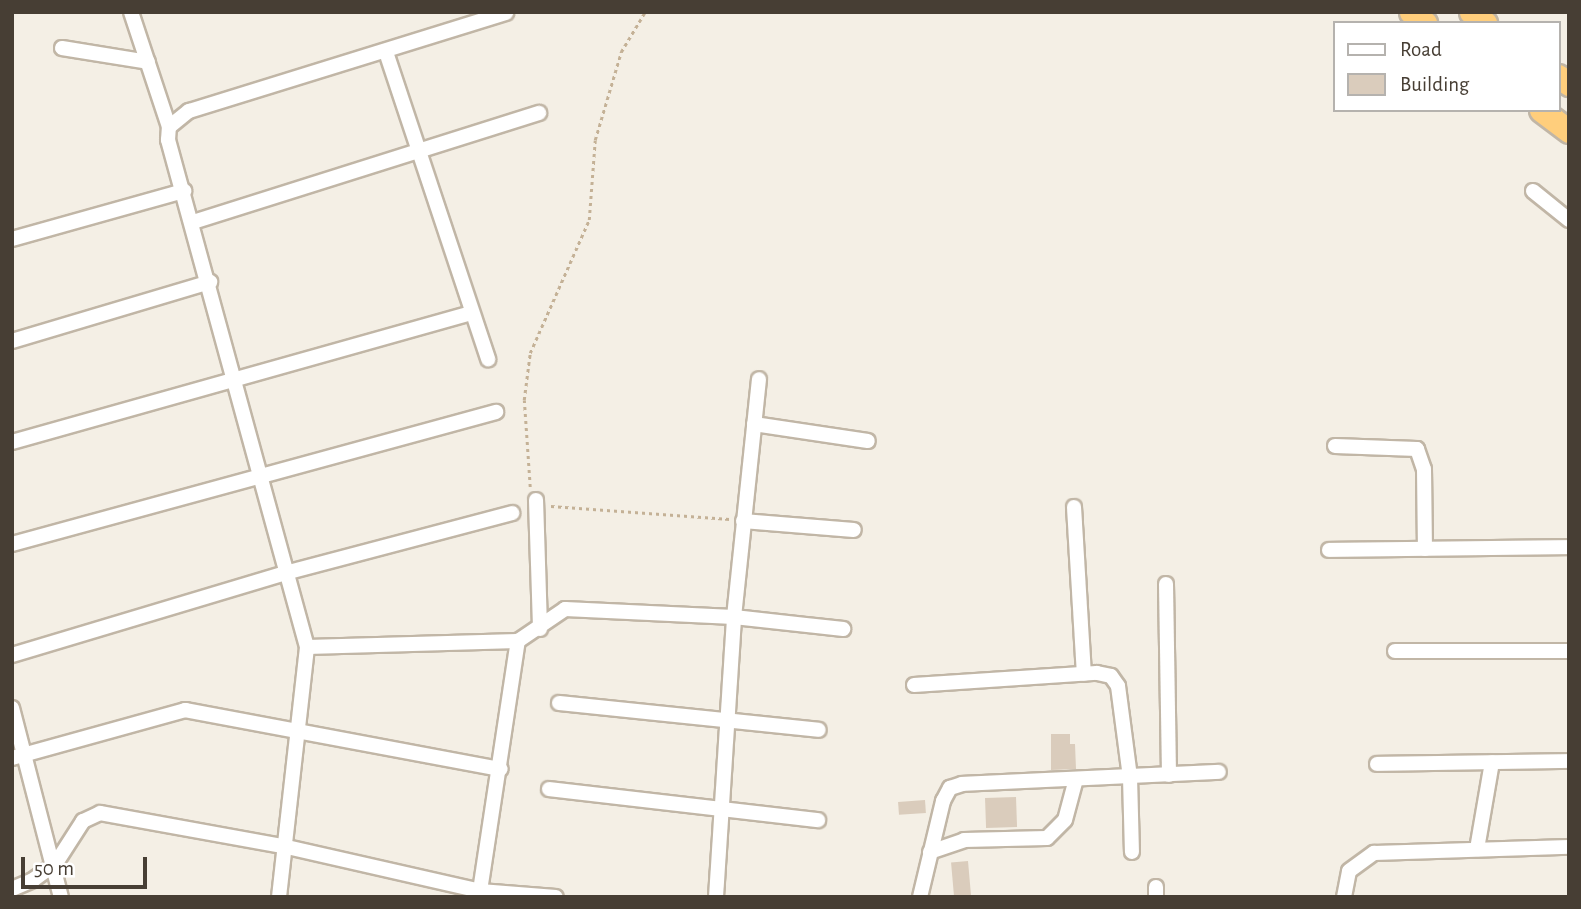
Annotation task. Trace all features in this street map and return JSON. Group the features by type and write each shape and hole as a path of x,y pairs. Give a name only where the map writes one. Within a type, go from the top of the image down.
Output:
{"highway":[{"path":"1544,112 1569,131"}],"street":[{"path":"131,12 169,127 168,140 211,282 233,382 289,572 307,647 287,848 279,897"},
{"path":"169,127 189,111 506,13"},
{"path":"62,48 148,62"},
{"path":"386,51 488,359"},
{"path":"193,222 538,113"},
{"path":"12,239 184,191"},
{"path":"1533,191 1569,220"},
{"path":"12,341 211,282"},
{"path":"12,442 472,313"},
{"path":"716,897 734,617 759,379"},
{"path":"12,544 496,412"},
{"path":"754,424 868,442"},
{"path":"1335,446 1417,449 1424,468 1425,549"},
{"path":"536,500 540,629"},
{"path":"1074,507 1084,674"},
{"path":"12,654 289,572 512,513"},
{"path":"743,520 854,530"},
{"path":"1329,550 1569,547"},
{"path":"1166,584 1169,775"},
{"path":"307,647 518,641 540,629 565,609 734,617 843,629"},
{"path":"469,892 501,769 518,641"},
{"path":"1395,651 1569,651"},
{"path":"914,685 1084,674 1111,676 1118,686 1130,777 1132,852"},
{"path":"559,703 728,717 819,730"},
{"path":"12,708 19,756 56,863 61,897"},
{"path":"19,756 185,710 501,769"},
{"path":"1377,764 1569,761"},
{"path":"1477,849 1492,762"},
{"path":"920,897 943,801 950,788 962,784 1219,772"},
{"path":"930,852 964,840 1047,838 1065,820 1076,779"},
{"path":"549,789 818,820"},
{"path":"12,889 33,880 56,863 83,821 100,813 287,848 469,892 556,897"},
{"path":"1344,897 1349,871 1374,853 1569,847"}],"path":[{"path":"645,12 621,51 595,140 589,220 530,353 524,400 529,485 536,500 546,505 743,520"}],"building":[{"path":"1051,734 1070,734 1070,744 1075,744 1076,769 1051,770"},
{"path":"1016,797 1017,827 986,828 985,798"},
{"path":"925,800 926,813 899,815 898,802"},
{"path":"968,861 971,897 954,897 951,862"}]}
